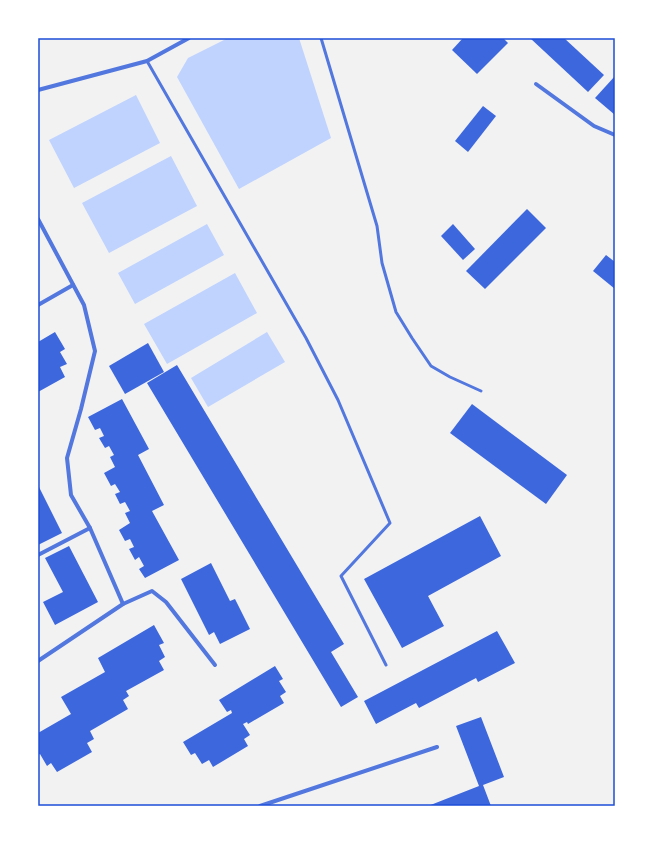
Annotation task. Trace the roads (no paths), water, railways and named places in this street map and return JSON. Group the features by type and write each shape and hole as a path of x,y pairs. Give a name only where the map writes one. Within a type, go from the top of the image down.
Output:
{"street":[{"path":"38,90 147,61 188,38"},
{"path":"536,84 594,126 615,135"},
{"path":"38,219 84,305 95,351 67,458 71,495 90,528 123,604"},
{"path":"38,305 73,285"},
{"path":"38,554 90,528"},
{"path":"38,662 123,604 152,591 166,602 215,665"},
{"path":"260,806 437,747"}],"lane":[{"path":"320,38 377,226 382,263 396,312 431,366 450,377 481,391"},
{"path":"147,61 306,338 338,400 390,523 341,576 386,665"}],"water":[{"path":"228,38 299,38 331,138 239,189 177,77 188,58"},
{"path":"136,95 160,143 74,188 49,140"},
{"path":"171,156 197,206 109,253 82,203"},
{"path":"207,224 224,255 135,304 118,273"},
{"path":"235,273 257,313 167,364 144,324"},
{"path":"267,332 285,362 208,407 191,378"}]}
